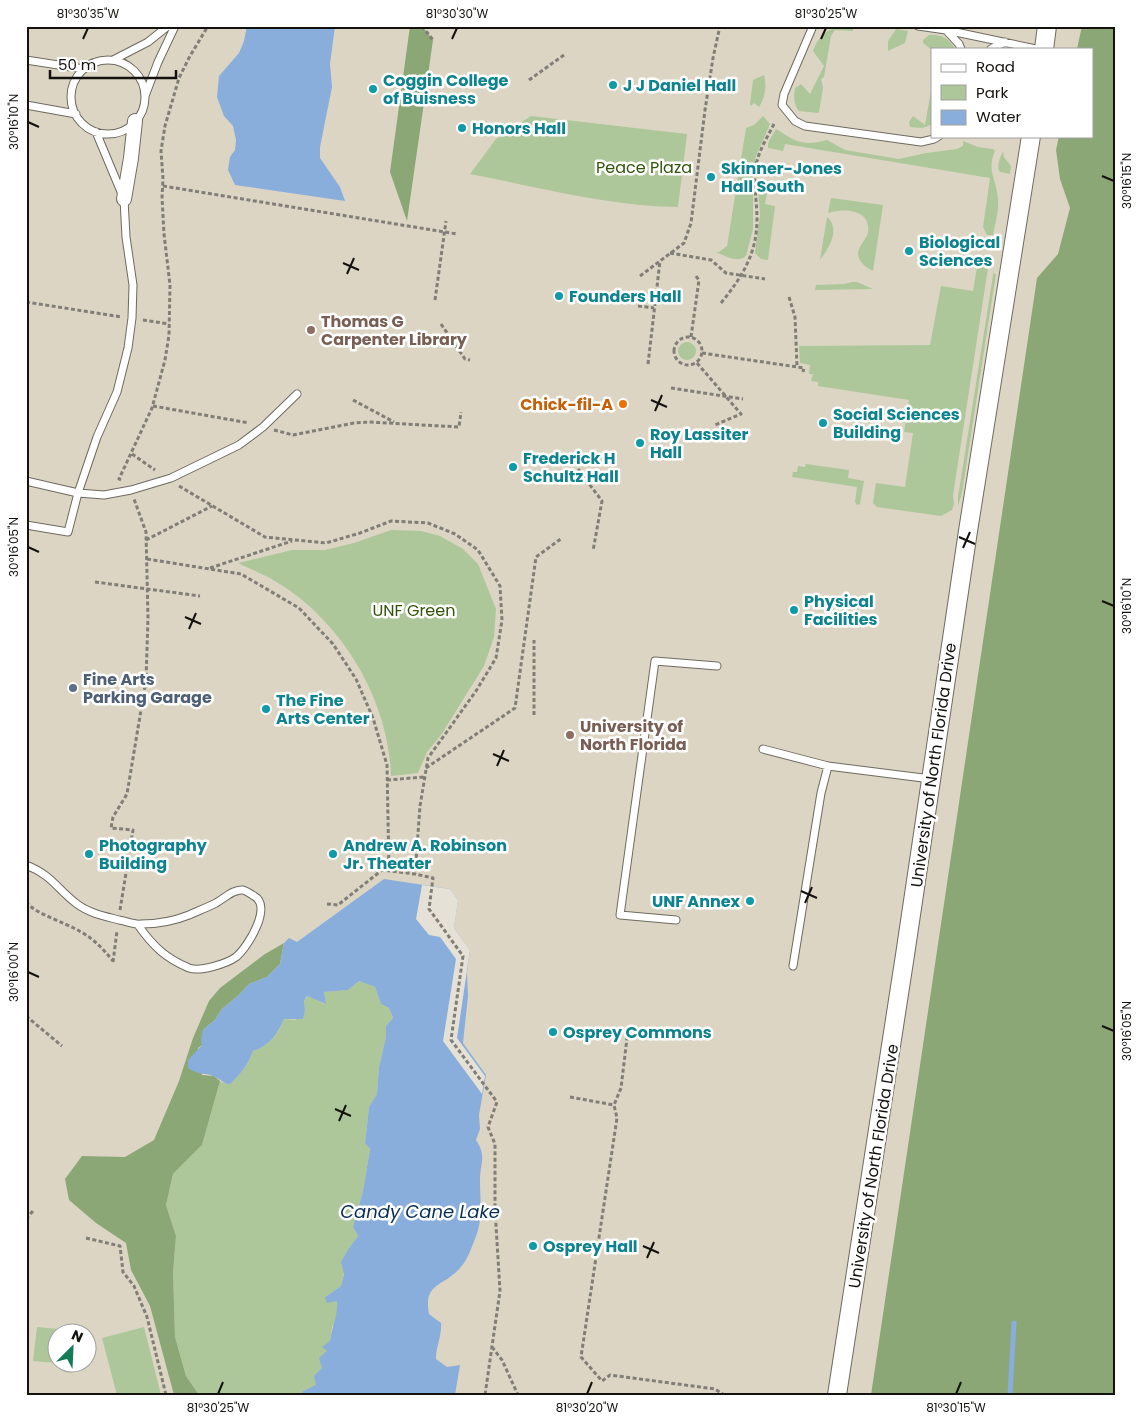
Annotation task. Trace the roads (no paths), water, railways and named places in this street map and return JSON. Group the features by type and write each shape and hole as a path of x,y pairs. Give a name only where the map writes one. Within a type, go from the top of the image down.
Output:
{"street":[{"path":"1044,48 1047,26"},
{"path":"124,199 135,121"},
{"name":"University of North Florida Drive","path":"837,1395 1030,138"}],"lane":[{"path":"113,60 148,42 168,26"},
{"path":"145,96 140,78 132,68 113,60 105,60 93,63 75,79 71,91 71,104 84,124 96,132 109,134 119,132 135,121 141,113 145,96 158,62 175,26"},
{"path":"813,26 784,94 782,105 795,120 805,126 921,142 936,138"},
{"path":"918,26 1032,48"},
{"path":"946,30 961,48"},
{"path":"993,48 1005,42"},
{"path":"26,60 84,69"},
{"path":"26,105 76,114"},
{"path":"26,525 68,532 78,493 97,437 117,392 128,348 132,318 133,285 126,237 124,199 96,132"},
{"path":"26,481 78,493 104,495 131,490 168,479 239,444 263,427 297,394"},
{"path":"676,920 620,916 655,661 717,666"},
{"path":"763,749 828,766 931,779"},
{"path":"793,966 821,793 828,766"},
{"path":"26,865 52,879 77,904 98,915 138,925 159,923 187,916 218,902 230,893 243,890 257,897 261,904 259,924 248,943 235,957 215,967 192,969 169,959 150,943 138,925"}],"water":[{"path":"247,26 335,26 330,64 332,87 320,147 320,158 340,187 345,201 235,185 228,170 230,157 235,150 236,140 233,126 224,116 217,97 219,76 239,53"},
{"name":"Candy Cane Lake","path":"384,879 450,889 458,900 454,928 470,950 463,1043 486,1075 479,1115 480,1129 476,1140 482,1155 480,1220 479,1228 464,1263 454,1274 432,1290 428,1304 429,1314 441,1323 436,1359 447,1367 460,1365 455,1395 303,1395 303,1391 316,1385 314,1376 322,1368 319,1358 327,1351 322,1347 330,1341 336,1317 337,1301 327,1303 325,1297 341,1286 344,1274 341,1262 358,1236 353,1227 363,1191 370,1149 365,1143 369,1107 377,1094 379,1067 386,1037 386,1026 393,1018 389,1008 381,1004 375,987 359,981 348,990 324,992 326,1004 307,996 304,1001 303,1019 284,1019 272,1039 264,1046 253,1051 243,1070 229,1085 212,1076 188,1068 188,1060 202,1045 203,1030 215,1020 222,1009 249,984 267,977 280,964 284,943 289,938 297,942"}],"waterway":[{"path":"1010,1395 1014,1323"}],"place":[{"name":"J J Daniel Hall","path":"613,85"},
{"name":"Coggin College of Buisness","path":"373,89"},
{"name":"Honors Hall","path":"462,128"},
{"name":"Skinner-Jones Hall South","path":"711,177"},
{"name":"Biological Sciences","path":"909,251"},
{"name":"Founders Hall","path":"559,296"},
{"name":"Thomas G Carpenter Library","path":"311,330"},
{"name":"Chick-fil-A","path":"623,404"},
{"name":"Social Sciences Building","path":"823,423"},
{"name":"Roy Lassiter Hall","path":"640,443"},
{"name":"Frederick H Schultz Hall","path":"513,467"},
{"name":"Physical Facilities","path":"794,610"},
{"name":"Fine Arts Parking Garage","path":"73,688"},
{"name":"The Fine Arts Center","path":"266,709"},
{"name":"University of North Florida","path":"570,735"},
{"name":"Photography Building","path":"89,854"},
{"name":"Andrew A. Robinson Jr. Theater","path":"333,854"},
{"name":"UNF Annex","path":"750,901"},
{"name":"Osprey Commons","path":"553,1032"},
{"name":"Osprey Hall","path":"533,1246"}],"park label":[{"name":"Peace Plaza","path":"644,167"},
{"name":"UNF Green","path":"414,610"}]}
